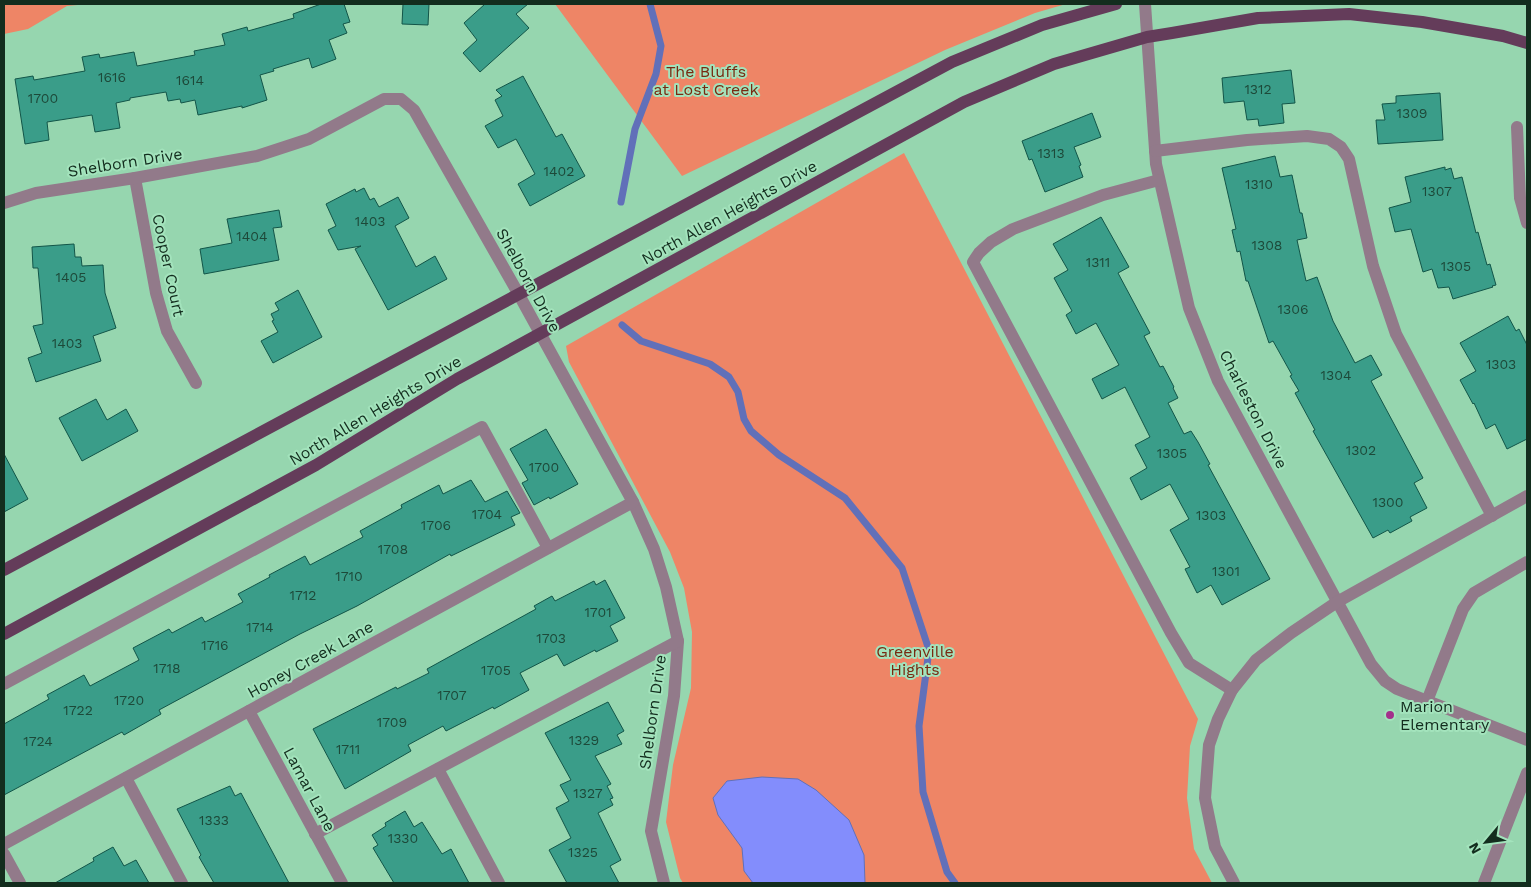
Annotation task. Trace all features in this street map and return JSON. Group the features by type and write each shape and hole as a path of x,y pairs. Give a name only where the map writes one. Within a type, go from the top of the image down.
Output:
{"main road":[{"name":"North Allen Heights Drive","path":"4,570 952,62 1042,25 1116,4"},
{"name":"North Allen Heights Drive","path":"4,634 316,465 457,379 964,102 1054,64 1147,37 1258,18 1349,14 1422,22 1503,36 1527,43"}],"street":[{"name":"Charleston Drive","path":"1145,4 1155,151 1159,180 1189,308 1218,381 1336,602 1371,664 1384,681 1397,689 1527,740"},
{"name":"Shelborn Drive","path":"4,203 36,193 258,156 309,139 384,99 401,99 414,110 518,293 633,502 659,564 678,641 674,696 651,831 664,883"},
{"path":"1518,127 1520,198 1527,223"},
{"path":"1155,151 1247,140 1306,136 1329,139 1341,147 1349,159 1373,266 1396,334 1492,516"},
{"name":"Cooper Court","path":"135,178 156,293 167,331 196,383"},
{"path":"1159,180 1103,195 1013,229 991,242 978,253 973,262 1171,633 1189,663 1232,690"},
{"path":"4,684 482,427 548,548"},
{"path":"1234,883 1215,847 1205,798 1209,745 1218,719 1232,690 1256,660 1336,602 1527,496"},
{"name":"Honey Creek Lane","path":"4,844 633,502"},
{"path":"1427,701 1463,608 1474,592 1527,562"},
{"path":"315,834 678,641"},
{"name":"Lamar Lane","path":"249,711 342,883"},
{"path":"438,769 499,883"},
{"path":"1484,883 1527,773"},
{"path":"126,778 182,883"},
{"path":"4,854 20,883"}],"green space":[{"path":"4,4 88,4 67,6 28,29 4,34"},
{"name":"The Bluffs at Lost Creek","path":"555,4 1066,4 1035,13 945,50 682,176"},
{"name":"Greenville Hights","path":"904,153 1198,719 1190,746 1187,798 1194,849 1212,883 683,883 680,878 666,822 673,765 691,688 692,632 684,588 670,552 569,362 566,346"}],"water":[{"path":"762,777 798,779 816,790 849,820 864,855 865,883 753,883 744,871 742,848 718,815 713,798 727,781"}],"building":[{"path":"321,4 344,4 350,22 343,24 347,33 329,40 336,59 312,68 309,58 260,75 267,100 242,108 242,106 198,115 195,100 181,103 180,99 168,101 166,92 130,98 130,100 116,103 120,128 95,132 92,115 47,122 49,140 25,144 15,79 33,76 34,80 85,71 82,57 99,54 100,58 134,52 137,66 195,55 194,51 225,45 222,34 247,27 248,31 294,18 293,14"},
{"path":"403,4 429,4 428,25 402,24"},
{"path":"485,4 528,4 516,14 529,28 480,72 463,53 477,40 464,23"},
{"path":"1291,70 1295,103 1282,104 1284,123 1259,126 1258,119 1247,120 1244,101 1224,103 1222,78"},
{"path":"523,76 556,137 562,134 585,176 530,206 518,184 535,174 516,139 498,148 485,126 503,116 495,100 502,96 496,90"},
{"path":"1440,93 1443,140 1378,144 1376,120 1385,120 1382,104 1396,103 1396,96"},
{"path":"1092,113 1101,137 1074,147 1081,165 1079,166 1083,177 1045,192 1032,159 1029,160 1022,141"},
{"path":"1275,156 1280,177 1292,175 1300,213 1302,213 1307,238 1297,240 1306,281 1317,277 1333,321 1355,363 1371,355 1382,375 1371,381 1423,478 1414,483 1427,508 1410,517 1412,521 1390,533 1388,530 1373,538 1313,431 1315,430 1295,393 1299,391 1290,376 1292,375 1273,341 1269,343 1248,281 1246,281 1240,251 1237,252 1232,230 1236,229 1222,168"},
{"path":"1445,167 1445,170 1451,168 1454,179 1462,177 1476,233 1478,232 1487,265 1490,264 1496,285 1453,299 1449,287 1438,288 1432,269 1423,272 1411,229 1395,232 1389,208 1411,202 1405,177"},
{"path":"364,188 370,200 374,198 379,207 398,197 409,218 395,226 416,267 435,256 447,279 388,310 355,249 361,246 338,250 328,230 336,226 326,204 355,189 356,192"},
{"path":"279,210 282,227 273,228 279,260 204,274 200,249 232,243 227,219"},
{"path":"1101,217 1129,267 1118,273 1150,333 1144,336 1160,367 1163,366 1178,398 1168,403 1184,434 1191,431 1198,442 1210,464 1208,465 1270,579 1222,605 1211,585 1197,593 1185,569 1190,567 1170,530 1189,519 1170,484 1141,500 1130,478 1147,468 1135,445 1150,437 1125,387 1102,399 1092,379 1119,365 1096,323 1076,334 1066,315 1072,311 1054,278 1068,270 1053,244"},
{"path":"74,244 75,257 81,257 82,266 103,265 105,293 116,328 93,336 101,361 36,382 28,358 42,353 33,326 43,324 38,268 33,268 32,247"},
{"path":"298,290 322,337 273,363 261,341 278,332 272,321 274,320 271,314 279,310 275,303"},
{"path":"1508,316 1516,331 1519,329 1527,345 1527,439 1507,449 1495,424 1486,429 1474,403 1460,380 1476,371 1460,343"},
{"path":"96,399 107,420 126,409 138,431 82,461 59,418"},
{"path":"546,429 578,484 534,505 522,483 528,480 510,449"},
{"path":"4,454 28,499 4,512"},
{"path":"471,480 485,502 507,491 520,513 511,517 515,525 451,556 450,554 357,606 300,634 159,710 161,714 124,735 122,732 4,795 4,724 49,699 47,695 84,675 90,686 139,660 133,648 169,629 172,633 202,617 205,622 243,602 238,594 305,556 310,565 363,537 360,531 402,508 401,505 439,485 443,494"},
{"path":"605,580 625,618 610,626 618,641 564,666 557,654 520,673 529,690 494,709 493,707 446,731 443,726 408,745 411,751 345,789 313,729 396,687 397,689 429,673 427,669 536,609 534,606 552,596 555,601 594,581 596,585"},
{"path":"608,702 624,731 617,735 622,744 595,756 611,784 607,786 613,798 610,799 613,805 598,813 621,860 610,866 619,883 567,883 549,850 571,838 556,808 569,801 560,785 571,780 545,733"},
{"path":"230,786 235,796 241,793 289,883 214,883 199,857 201,855 177,809"},
{"path":"405,811 414,827 422,822 442,854 451,849 469,883 394,883 373,848 378,845 372,835 386,826 385,823"},
{"path":"113,847 124,866 136,860 149,883 55,883 94,861 93,858"}],"waterway":[{"path":"621,202 635,129 656,74 661,46 650,4"},
{"path":"622,325 641,341 710,364 729,377 738,392 744,419 751,431 779,455 845,498 902,568 929,650 919,726 923,792 947,872 955,883"}],"place":[{"name":"Marion Elementary","path":"1390,715"}]}
